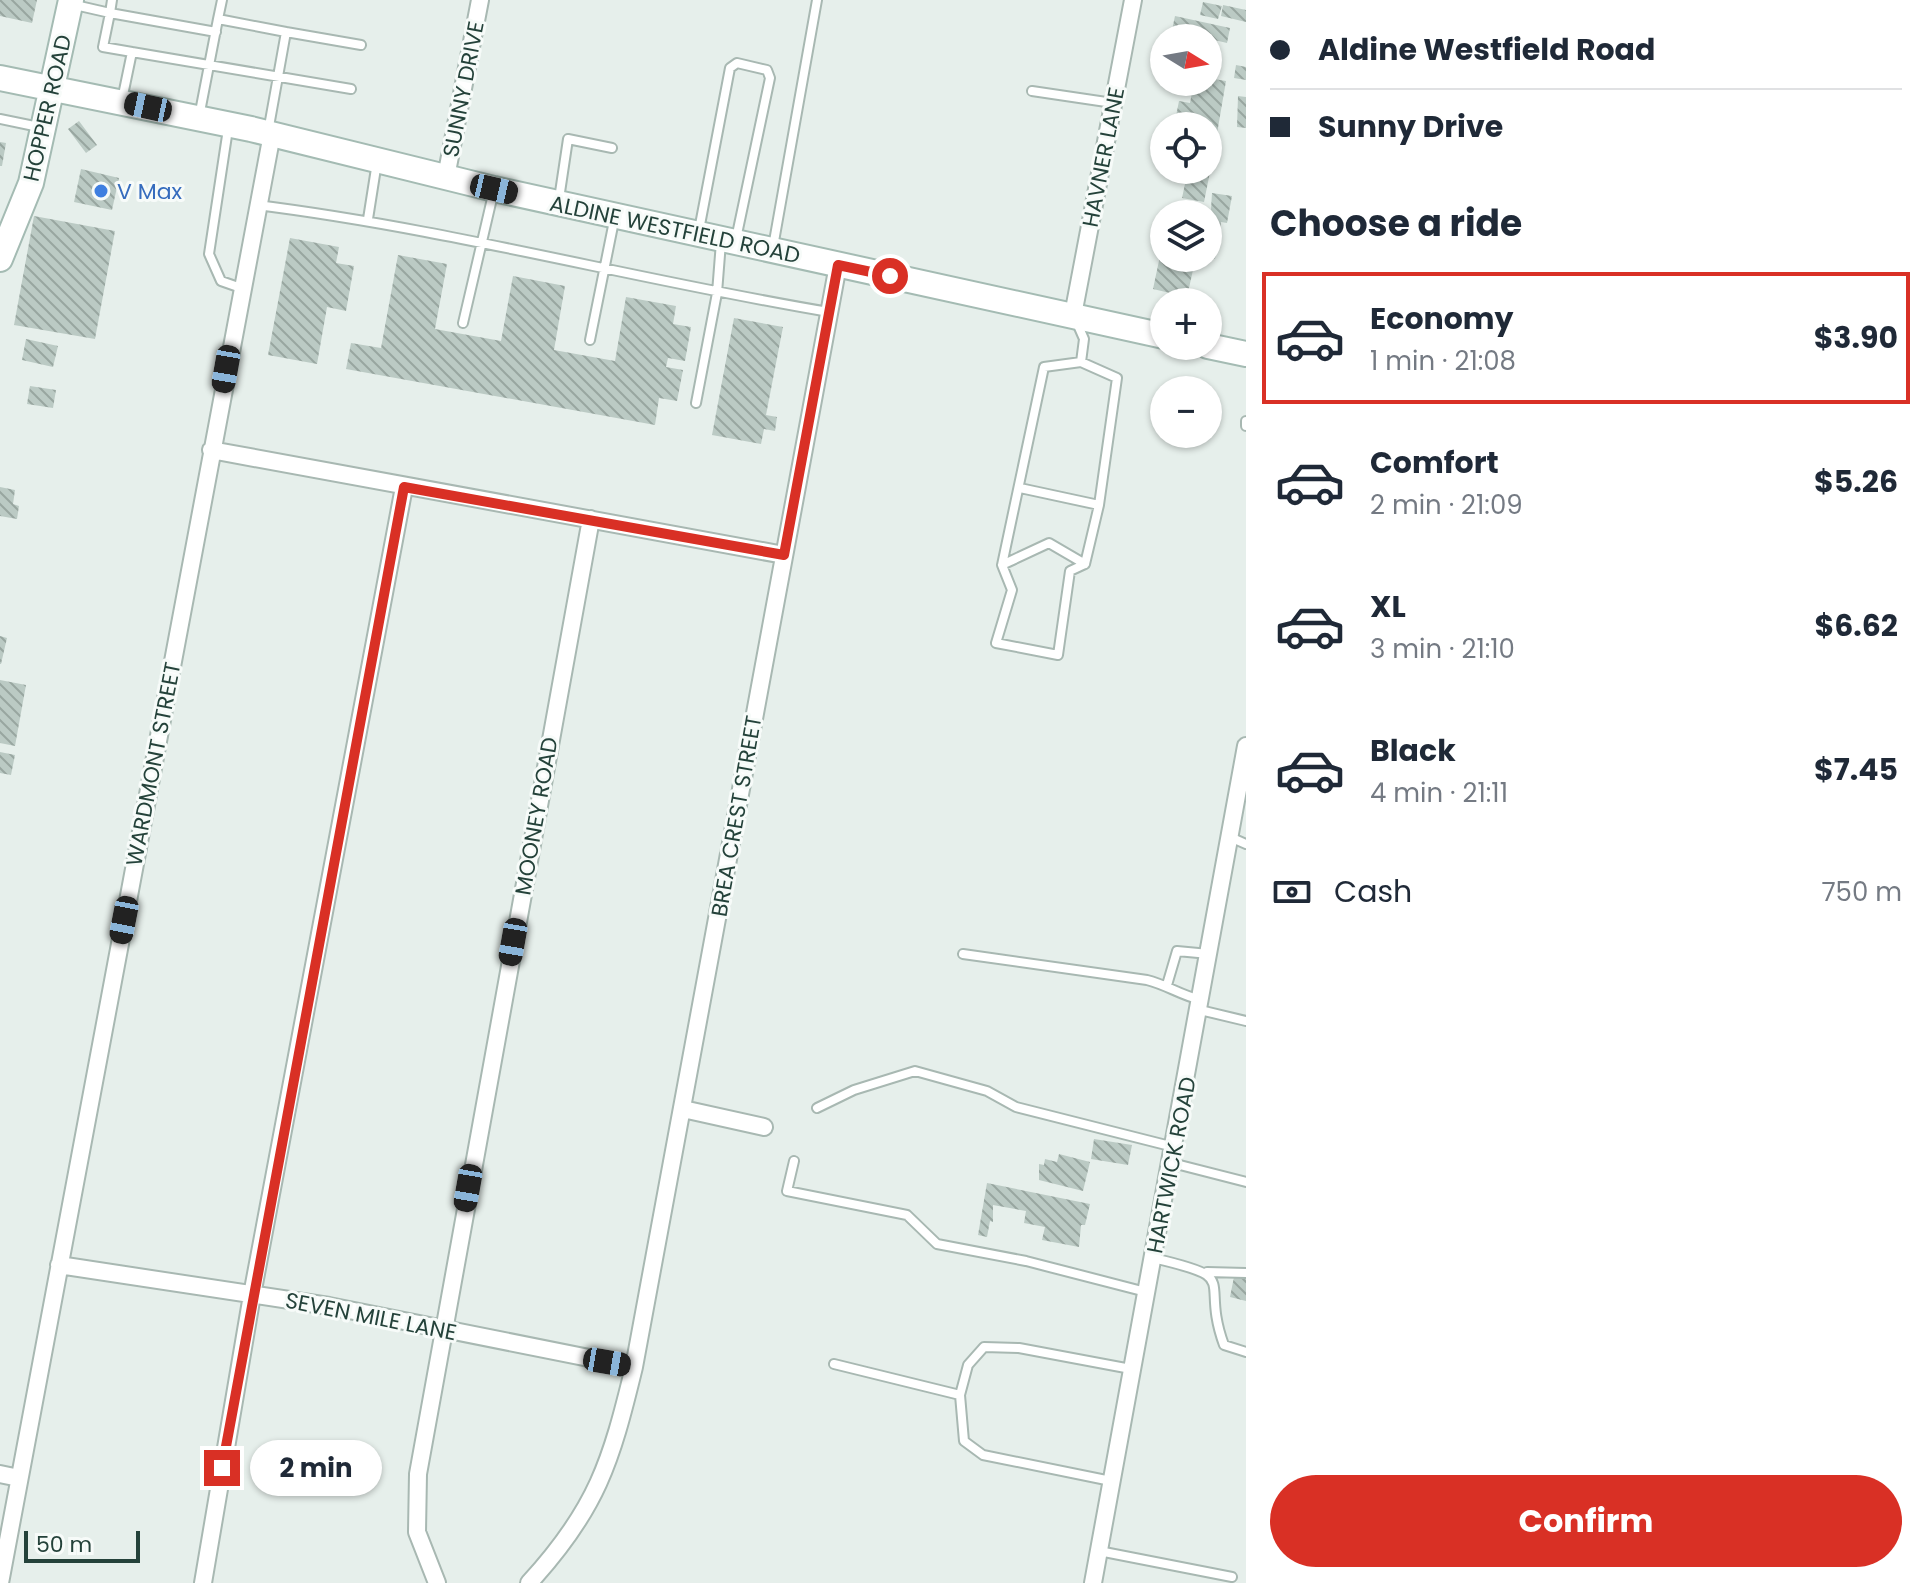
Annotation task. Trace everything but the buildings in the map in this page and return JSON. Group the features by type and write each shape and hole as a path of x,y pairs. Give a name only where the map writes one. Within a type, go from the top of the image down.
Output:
{"main road":[{"name":"HOPPER ROAD","path":"0,259 31,183 70,2"},
{"name":"ALDINE WESTFIELD ROAD","path":"0,78 228,124 559,204 1150,333"},
{"path":"1222,349 1246,354"}],"street":[{"name":"SUNNY DRIVE","path":"446,177 480,0"},
{"name":"HAVNER LANE","path":"1073,315 1133,0"},
{"name":"WARDMONT STREET","path":"0,1583 270,134"},
{"name":"BREA CREST STREET","path":"529,1583 579,1521 599,1486 614,1451 634,1367 838,265"},
{"path":"211,450 784,555"},
{"path":"203,1583 252,1295 404,487"},
{"name":"MOONEY ROAD","path":"437,1583 417,1532 418,1474 591,519"},
{"name":"HARTWICK ROAD","path":"1093,1583 1246,746"},
{"path":"683,1109 764,1127"},
{"name":"SEVEN MILE LANE","path":"59,1265 329,1306 634,1367"},
{"path":"0,1474 19,1478"}],"lane":[{"path":"112,0 103,47 351,89"},
{"path":"199,118 222,0"},
{"path":"773,252 817,0"},
{"path":"70,2 110,13 216,32"},
{"path":"218,19 361,45"},
{"path":"270,134 286,32"},
{"path":"122,101 132,52"},
{"path":"696,403 717,293 718,239 730,68 737,63 767,70 770,78 718,239"},
{"path":"1032,91 1113,103"},
{"path":"0,119 44,128"},
{"path":"228,124 209,254 221,281 241,288"},
{"path":"559,204 568,139 612,148"},
{"path":"368,219 377,162"},
{"path":"463,323 494,189"},
{"path":"257,205 368,219 717,293 829,312"},
{"path":"590,340 615,216"},
{"path":"1073,315 1084,339 1081,362"},
{"path":"1081,362 1117,378 1099,505 1085,564 1070,571 1058,655 996,643 1012,590 1002,565 1044,367 1081,362"},
{"path":"1020,488 1099,505"},
{"path":"1002,565 1049,543 1085,564"},
{"path":"1230,837 1246,844"},
{"path":"1167,985 1177,951 1209,954"},
{"path":"963,954 1167,985 1175,994 1246,1021"},
{"path":"817,1108 854,1090 915,1071 987,1091 1016,1107 1173,1155 1246,1182"},
{"path":"794,1161 787,1191 907,1215 937,1244 1026,1261 1146,1292"},
{"path":"1153,1258 1207,1272 1246,1273"},
{"path":"1207,1272 1214,1282 1224,1345 1246,1352"},
{"path":"1111,1481 983,1455 964,1441 960,1395 968,1365 984,1347 1019,1348 1131,1369"},
{"path":"834,1364 960,1395"},
{"path":"1098,1551 1232,1577"}],"place":[{"name":"V Max","path":"101,191"}],"route":[{"path":"222,1468 404,487 784,555 838,265 890,276"}]}
